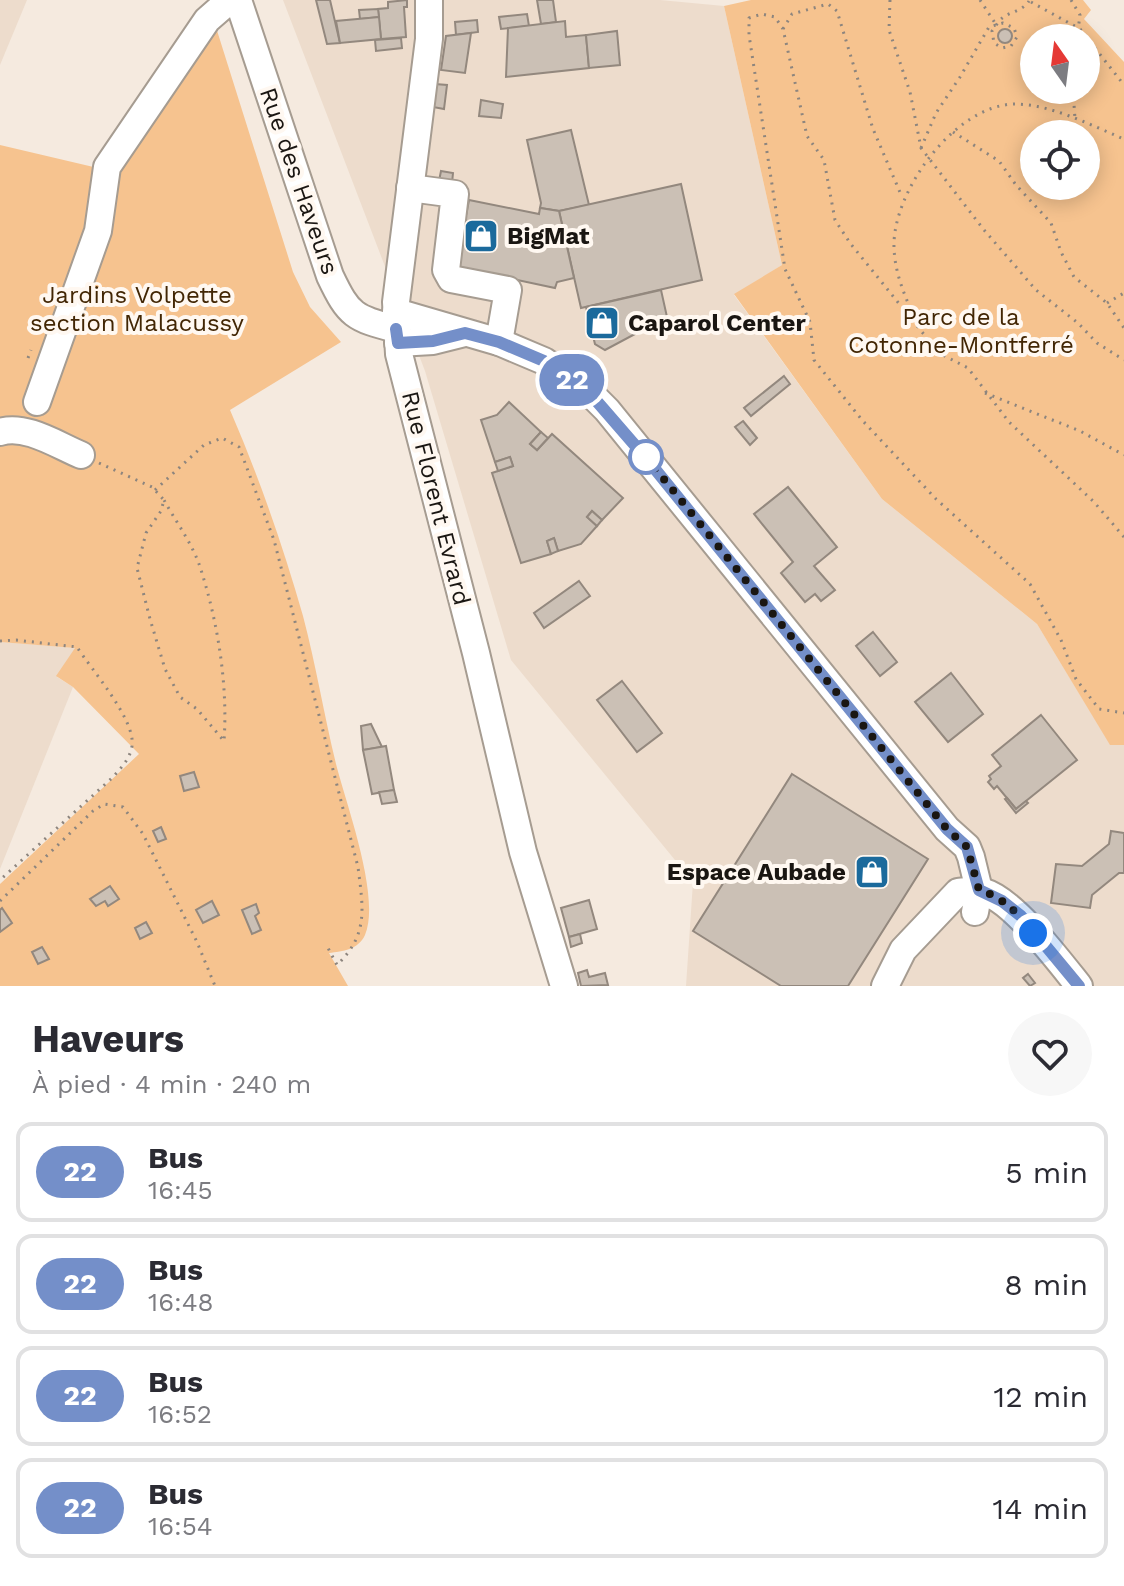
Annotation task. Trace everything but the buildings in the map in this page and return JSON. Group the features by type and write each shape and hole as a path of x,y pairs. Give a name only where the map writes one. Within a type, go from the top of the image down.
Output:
{"street":[{"path":"37,402 98,231 107,167 207,20 230,0"},
{"name":"Rue des Haveurs","path":"238,0 344,305 367,322 397,328 424,318 499,342 544,361 587,390 607,410 947,829 971,898"},
{"name":"Rue Florent Evrard","path":"429,0 429,39 410,188 397,328 523,852 564,986"},
{"path":"410,188 455,194 446,270 451,279 508,290 499,342"},
{"path":"0,432 11,429 24,431 81,455"},
{"path":"885,986 903,950 926,927 949,923 971,898 1002,901 1021,916 1079,986"}],"path":[{"path":"890,0 889,30 910,92 921,148 984,230 1036,290 1078,323 1097,343 1124,360"},
{"path":"980,0 997,26"},
{"path":"921,148 936,113 989,27 997,26 1009,24 1014,28 1017,37 1011,46 1002,48 994,43 992,36 997,26 1000,20 1026,7 1028,0 1071,24"},
{"path":"1071,0 1080,15 1080,24"},
{"path":"783,29 792,14 828,4 837,11 873,129 903,198"},
{"path":"1124,537 1094,502 1009,422 968,368 939,353 882,285 835,220 824,160 807,136 783,29 775,17 762,14 749,18 749,35 785,269 810,322 814,360 862,420 936,499 1030,584 1061,640 1076,679 1099,709 1124,713"},
{"path":"1100,54 1124,85"},
{"path":"919,327 900,286 894,247 903,198 930,158 953,132 987,109 1014,104 1048,110 1124,139"},
{"path":"1074,104 1075,119"},
{"path":"953,132 999,161 1051,223 1074,277 1107,303 1124,328"},
{"path":"1107,303 1124,293"},
{"path":"984,393 1080,431 1124,455"},
{"path":"155,490 204,445 222,438 239,447 247,464 274,540 358,867 362,896 361,929 353,950 337,965 328,948"},
{"path":"81,455 155,490 164,500 201,568 223,685 226,715 224,741 197,709 180,697 165,669 137,568 146,533 161,511 164,500"},
{"path":"0,641 77,647 125,718 132,746 126,762 112,778 0,880"},
{"path":"0,901 93,811 104,804 123,807 143,834 197,942 215,986"}],"shaded area":[{"path":"0,0 27,0 0,65"},
{"path":"283,0 660,0 724,6 782,265 734,295 882,499 1037,624 1110,744 1124,745 1124,986 686,986 693,882 511,660 425,371"},
{"path":"0,642 76,648 57,677 73,687 0,869"}],"green space":[{"name":"Parc de la Cotonne-Montferré","path":"751,0 1083,0 1091,10 1084,19 1089,24 1020,24 1020,104 1100,104 1100,36 1124,62 1124,745 1110,745 1037,624 882,499 734,294 782,265 724,6"},
{"name":"Jardins Volpette section Malacussy","path":"214,21 293,272 310,307 341,342 230,410 270,512 303,616 336,764 360,850 369,898 369,918 365,935 358,944 350,949 329,953 348,986 0,986 0,884 139,754 73,687 56,676 75,648 0,642 0,145 119,173 123,153"}],"bus line":[{"name":"22","path":"396,329 398,343 433,341 465,333 499,342 544,361 587,390 607,410 947,829 967,847 979,890 1002,901 1021,916 1079,986"}],"place":[{"name":"BigMat","path":"481,236"},
{"name":"Caparol Center","path":"602,323"},
{"name":"Espace Aubade","path":"872,872"}],"route":[{"path":"646,457 947,829 967,847 979,890 1002,901 1021,916 1033,933"}]}
